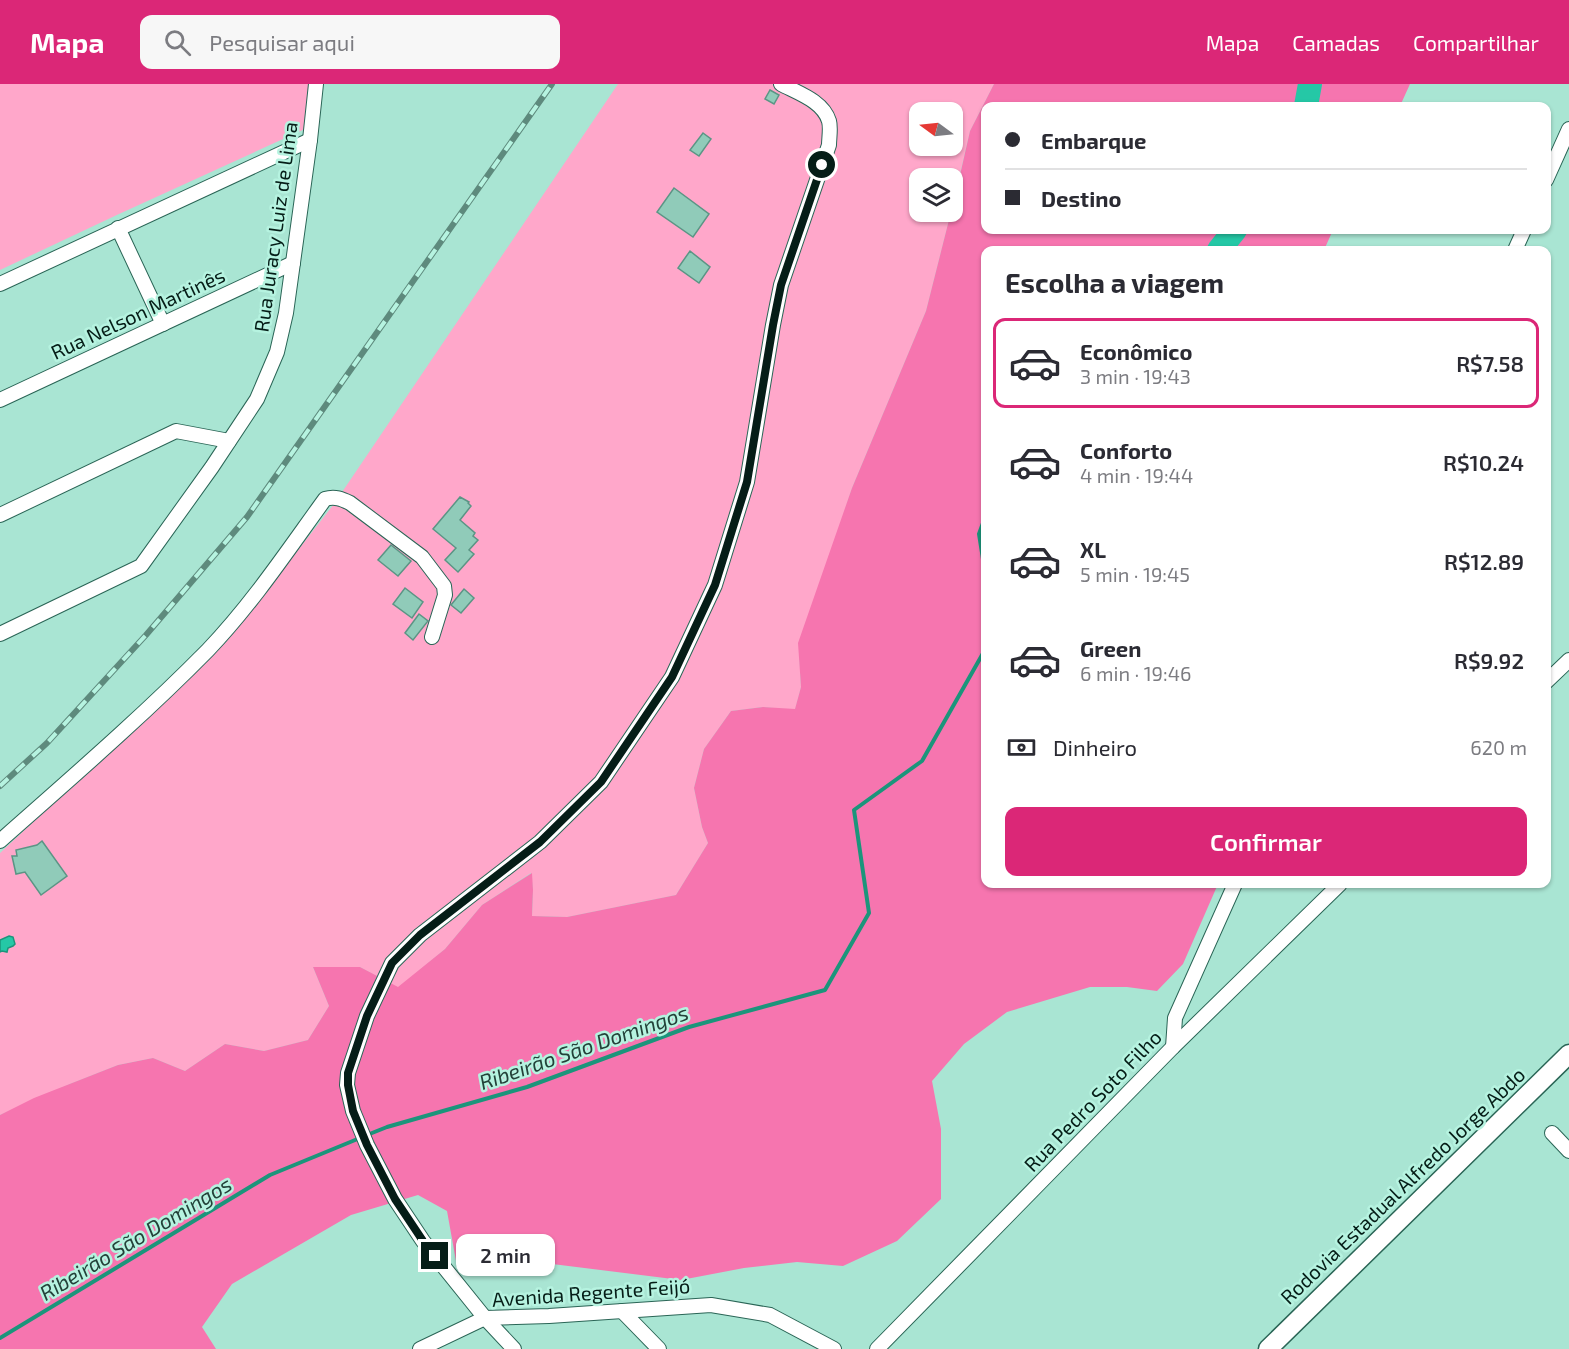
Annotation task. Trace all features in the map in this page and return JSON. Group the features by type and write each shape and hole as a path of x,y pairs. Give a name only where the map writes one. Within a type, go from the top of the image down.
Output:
{"main road":[{"name":"Rodovia Estadual Alfredo Jorge Abdo","path":"1268,1349 1569,1054"}],"street":[{"name":"Rua Juracy Luiz de Lima","path":"0,633 141,566 212,467 257,399 277,352 286,313 316,84"},
{"path":"514,1349 485,1318 423,1241 395,1199 360,1128 351,1102 348,1073 367,1016 392,963 420,935 540,842 601,782 672,677 715,585 747,482 781,285 829,145 829,122 824,110 813,101 781,84"},
{"path":"1551,169 1569,129"},
{"path":"0,284 310,140"},
{"path":"118,228 163,324"},
{"name":"Rua Nelson Martinês","path":"0,400 293,263"},
{"path":"0,515 176,430 229,441"},
{"path":"0,841 95,757 208,649 248,603 325,499 341,498 350,503 422,557 444,586 445,595 432,637"},
{"path":"1551,677 1569,660"},
{"path":"1173,1047 1175,1018 1233,888"},
{"name":"Rua Pedro Soto Filho","path":"877,1349 1173,1047 1336,888"},
{"path":"1552,1133 1569,1151"},
{"name":"Avenida Regente Feijó","path":"420,1349 485,1318 711,1305 770,1315 834,1349"},
{"path":"622,1311 659,1349"}],"shaded area":[{"path":"0,84 309,84 305,129 0,270"},
{"path":"618,84 994,84 985,102 981,102 981,109 970,131 961,168 909,168 909,222 948,222 926,311 852,488 799,650 801,687 795,710 763,707 731,711 704,749 694,788 702,827 708,843 676,895 567,917 532,916 531,873 482,905 445,949 398,988 360,967 313,967 329,1006 308,1040 264,1051 225,1044 185,1071 153,1058 118,1065 0,1115 0,853 226,642 334,504"},
{"path":"994,84 1410,84 1402,102 985,102"},
{"path":"981,109 981,234 1331,234 1326,246 981,246 981,888 1216,888 1183,964 1157,991 1127,987 1090,987 1007,1012 964,1044 932,1081 941,1129 941,1199 897,1241 843,1266 797,1262 744,1268 681,1280 504,1258 456,1261 447,1211 418,1195 351,1215 232,1284 202,1327 216,1349 0,1349 0,1115 34,1098 118,1065 153,1058 185,1071 225,1044 264,1051 308,1040 329,1006 313,967 360,967 398,987 445,949 482,905 532,873 532,916 567,917 676,895 708,843 702,827 694,788 704,749 731,711 763,707 795,709 801,687 798,643 852,488 926,311 948,222 963,222 962,168 970,131"},
{"path":"9,936 13,937 15,944 8,948 7,952 0,952 0,940"}],"building":[{"path":"770,90 779,95 774,104 765,99"},
{"path":"703,133 711,139 699,156 690,150"},
{"path":"674,188 709,214 693,237 657,212"},
{"path":"690,251 710,267 699,283 678,268"},
{"path":"460,497 469,502 471,506 460,520 475,533 473,536 478,540 469,550 474,554 458,572 445,560 456,548 433,529"},
{"path":"391,545 411,561 398,576 378,560"},
{"path":"405,588 423,602 412,618 393,604"},
{"path":"464,589 474,598 461,613 451,605"},
{"path":"419,614 428,621 413,640 405,633"},
{"path":"42,841 67,876 41,895 25,872 16,874 12,856 17,856 16,850 37,845"}],"waterway":[{"path":"1307,102 1310,84"},
{"path":"1222,246 1232,234"},
{"name":"Ribeirão São Domingos","path":"981,529 979,534 981,547"},
{"name":"Ribeirão São Domingos","path":"367,1135 387,1127 527,1087 689,1027 825,990 869,913 854,810 922,761 981,657"},
{"name":"Ribeirão São Domingos","path":"0,1338 270,1175 360,1138"}],"railway":[{"path":"0,786 47,743 146,635 247,517 552,84"}],"route":[{"path":"435,1256 395,1199 367,1145 353,1111 348,1073 367,1016 392,963 420,935 540,842 601,782 672,677 715,585 747,482 781,285 822,165"}]}
